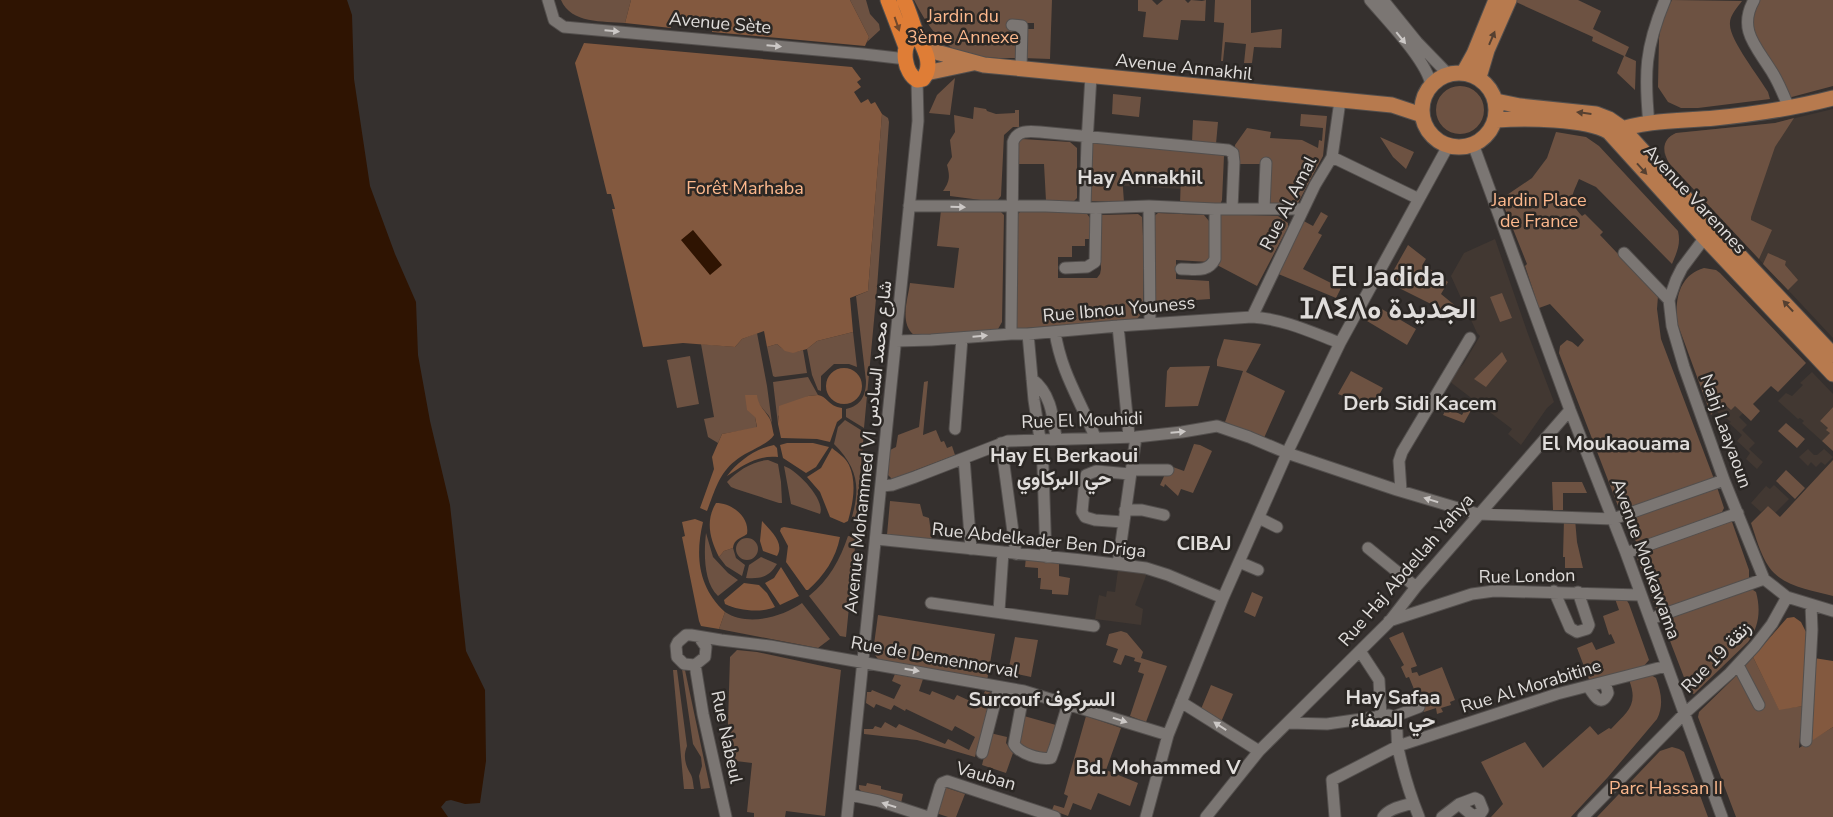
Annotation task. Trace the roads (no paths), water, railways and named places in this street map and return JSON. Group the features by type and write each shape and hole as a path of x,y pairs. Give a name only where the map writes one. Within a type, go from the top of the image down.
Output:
{"highway":[{"path":"888,0 906,53 909,73 921,77 928,65 923,45 904,0"},
{"path":"906,53 912,38 917,38 923,45"}],"main road":[{"path":"1464,72 1474,54 1496,0"},
{"path":"1479,78 1487,50 1509,0"},
{"name":"Avenue Annakhil","path":"923,45 973,63 1021,70 1392,105 1422,115"},
{"name":"Avenue Annakhil","path":"921,77 973,63"},
{"path":"1464,72 1479,78 1490,87 1496,101 1496,120 1491,130 1484,138 1462,147 1448,146 1439,141 1425,125 1422,115 1423,99 1430,85 1438,78 1448,74 1464,72"},
{"path":"1496,120 1529,119 1560,121 1616,130 1649,124 1741,115 1789,108 1833,98"},
{"name":"Avenue Annakhil","path":"1392,105 1423,99"},
{"name":"Avenue Varennes","path":"1496,101 1520,106 1596,114 1609,119 1616,130 1802,331 1833,374"},
{"name":"Avenue Varennes","path":"1802,331 1833,354"}],"street":[{"name":"Avenue Sète","path":"548,0 554,20 564,27 845,52 906,53"},
{"path":"1370,0 1419,59 1428,74 1430,85"},
{"path":"1383,0 1438,66 1448,74"},
{"path":"1649,124 1646,92 1647,58 1652,35 1665,0"},
{"path":"1754,0 1747,22 1750,38 1777,79 1789,108"},
{"path":"1021,70 1022,26"},
{"path":"1065,268 1082,268 1094,264 1096,248 1091,208 1088,136 1091,76"},
{"name":"Avenue Mohammed VI شارع محمد السادس","path":"847,817 882,486 921,77"},
{"name":"Rue Al Amal","path":"1252,317 1314,185 1332,157 1340,101"},
{"path":"1010,334 1013,142 1020,133 1028,131 1228,150 1233,153 1234,162 1232,208"},
{"name":"Avenue Moukawama","path":"1473,144 1570,410 1626,553 1722,817"},
{"path":"1146,817 1168,735 1223,598 1287,453 1340,343 1448,146"},
{"path":"1332,157 1419,199"},
{"path":"1264,210 1266,163"},
{"path":"909,206 1091,208 1149,206 1264,210 1303,209"},
{"path":"1149,206 1150,324"},
{"path":"1181,269 1205,269 1212,265 1215,259 1215,209"},
{"name":"Nahj Laayaoun","path":"1709,232 1682,268 1676,280 1669,300 1672,326 1684,368 1724,480 1764,579"},
{"path":"1624,254 1669,300"},
{"name":"Rue Ibnou Youness","path":"896,341 1028,334 1252,317 1284,322 1340,343"},
{"path":"1118,326 1132,436 1130,472 1118,564"},
{"path":"1055,332 1057,346 1068,381 1095,437"},
{"path":"1028,334 1032,380 1041,439 1046,557"},
{"path":"955,429 962,338"},
{"path":"1401,491 1400,461 1402,452 1470,338"},
{"path":"1032,380 1040,387 1047,398 1053,416 1056,438"},
{"name":"Rue Haj Abdellah Yahya","path":"1206,817 1259,751 1360,651 1376,629 1389,622 1478,514 1570,410"},
{"name":"Rue El Mouhidi","path":"882,486 901,482 1001,443 1018,440 1132,436 1182,432 1217,426 1250,437 1287,453 1401,491 1478,514 1613,519"},
{"path":"1001,443 1016,554"},
{"path":"964,458 971,549"},
{"path":"1123,522 1095,520 1085,517 1082,512 1086,475 1096,470 1130,472 1168,470"},
{"path":"1613,519 1724,480"},
{"path":"1125,510 1142,510 1164,515"},
{"path":"1626,553 1738,513"},
{"path":"1259,518 1277,527"},
{"name":"Rue Abdelkader Ben Driga","path":"876,539 1118,564 1157,571 1223,598"},
{"path":"1368,548 1416,587"},
{"path":"999,611 1003,552"},
{"path":"1239,562 1258,570"},
{"path":"1650,619 1764,579 1787,597 1833,611"},
{"name":"Rue London","path":"1389,622 1472,594 1494,591 1554,591 1640,595"},
{"path":"1554,591 1570,628 1577,632 1587,629 1589,625 1578,592"},
{"name":"Rue 19 زنقة","path":"1583,817 1684,714 1726,678 1772,624 1787,597"},
{"path":"931,603 999,611 1094,626"},
{"path":"1806,741 1812,630 1811,605"},
{"name":"Rue de Demennorval","path":"695,665 684,664 677,657 676,646 685,630 691,635 699,637 770,646 1024,690 1168,735"},
{"path":"695,665 704,657 706,648 699,637"},
{"path":"706,648 721,640"},
{"path":"1360,651 1379,680 1387,716 1397,728 1398,746 1413,803 1419,817"},
{"name":"Rue Nabeul","path":"695,665 703,714 726,817"},
{"path":"1738,665 1759,705"},
{"name":"Rue Al Morabitine","path":"1335,817 1332,780 1398,746 1557,694 1666,666"},
{"path":"1588,686 1598,700 1601,700 1608,693 1605,682"},
{"path":"982,753 999,687"},
{"path":"1024,690 1014,744 1022,752 1038,757 1049,758 1052,755 1068,704"},
{"path":"1181,702 1259,751"},
{"path":"1288,723 1327,724 1387,716 1419,707"},
{"name":"Vauban","path":"929,817 942,783 947,781 1055,817"},
{"path":"850,795 929,817"},
{"path":"1383,817 1394,808 1413,803"},
{"path":"1442,817 1459,804"}],"district":[{"name":"Hay Annakhil","path":"1140,177"},
{"name":"El Jadida ⵊⴷⵉⴷⴰ الجديدة","path":"1388,292"},
{"name":"Derb Sidi Kacem","path":"1420,403"},
{"name":"El Moukaouama","path":"1616,443"},
{"name":"Hay El Berkaoui حي البركاوي","path":"1064,466"},
{"name":"CIBAJ","path":"1204,543"},
{"name":"Surcouf السركوف","path":"1042,699"},
{"name":"Hay Safaa حي الصفاء","path":"1393,708"},
{"name":"Bd. Mohammed V","path":"1158,767"}],"park label":[{"name":"Jardin du 3ème Annexe","path":"963,26"},
{"name":"Forêt Marhaba","path":"745,188"},
{"name":"Jardin Place de France","path":"1539,210"},
{"name":"Parc Hassan II","path":"1666,788"}]}
